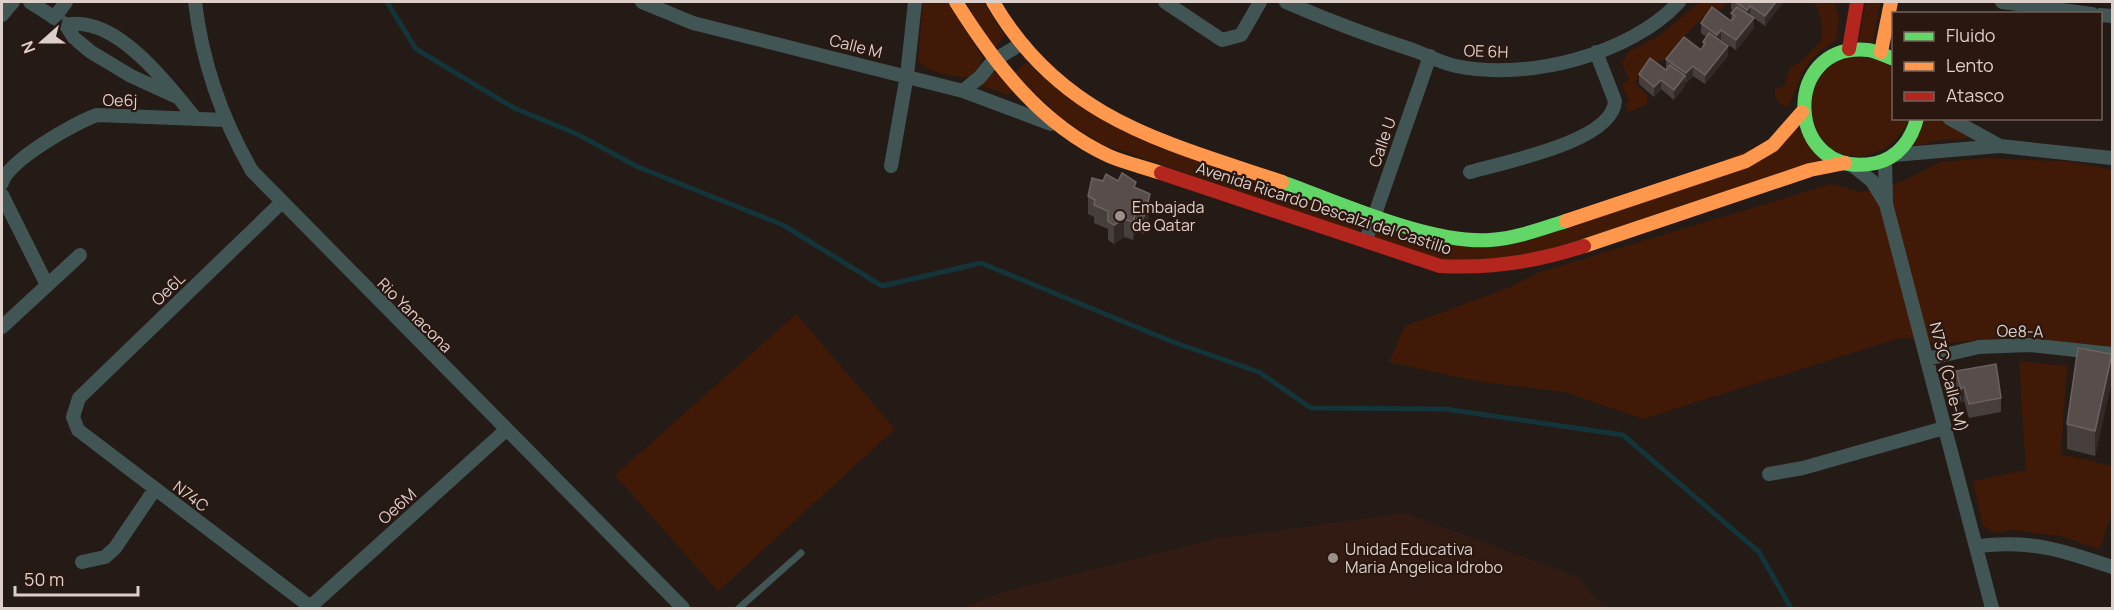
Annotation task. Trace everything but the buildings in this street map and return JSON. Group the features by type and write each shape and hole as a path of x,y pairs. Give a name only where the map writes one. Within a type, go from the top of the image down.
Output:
{"street":[{"path":"2,15 13,2"},
{"path":"30,2 60,22 90,52 119,70 178,98"},
{"path":"60,22 66,2"},
{"name":"Rio Yanacona","path":"195,2 211,74 225,120 252,171 682,609"},
{"name":"Calle M","path":"642,2 693,23 907,75 963,91 1062,128"},
{"path":"891,166 907,75 915,2"},
{"name":"Avenida Ricardo Descalzi del Castillo","path":"956,2 994,60 1026,96 1062,128 1109,156 1440,266 1472,269 1505,267 1549,258 1810,170 1849,164 1869,165 1889,157 2000,146 2112,158"},
{"name":"Avenida Ricardo Descalzi del Castillo","path":"993,2 1021,44 1082,98 1121,124 1166,143 1428,233 1461,240 1490,242 1527,234 1746,161 1773,145 1802,112"},
{"path":"1165,2 1222,40 1241,35 1260,2"},
{"name":"OE 6H","path":"1286,2 1334,24 1453,66 1484,70 1572,60 1596,52 1633,39 1656,24 1679,2"},
{"path":"1849,49 1857,2"},
{"path":"1849,164 1833,159 1818,147 1807,131 1802,112 1803,95 1809,79 1819,65 1833,55 1849,49 1865,48 1887,56 1891,2"},
{"path":"2002,2 2077,12"},
{"path":"60,22 85,22 112,35 152,67 195,118"},
{"path":"963,91 981,77 994,60 1021,44"},
{"path":"1470,172 1563,144 1590,133 1608,120 1614,110 1615,101 1596,52"},
{"name":"Calle U","path":"1366,240 1430,56"},
{"name":"Oe6j","path":"2,183 9,170 81,120 112,114 225,120"},
{"path":"1886,204 1889,157 1910,137 1916,120"},
{"name":"Avenida Ricardo Descalzi del Castillo","path":"1953,120 2000,146"},
{"name":"N73C (Calle-M)","path":"1849,164 1872,181 1886,204 1928,359 1944,428 1978,546 1992,609"},
{"path":"2,195 47,285"},
{"name":"Oe6L","path":"79,398 281,203"},
{"path":"2,327 80,255"},
{"name":"Oe8-A","path":"1928,359 1979,347 2029,345 2112,354"},
{"name":"N74C","path":"79,398 75,404 73,417 78,430 311,608"},
{"path":"1769,474 1803,468 1944,428"},
{"name":"Oe6M","path":"311,608 506,430"},
{"path":"82,562 105,557 115,548 154,489"},
{"path":"1978,546 2012,542 2060,549 2112,567"}],"lane":[{"path":"739,609 801,553"}],"shaded area":[{"path":"923,2 948,2 982,56 979,69 972,77 943,74 928,68 918,60"},
{"path":"966,2 983,2 1005,36 994,49"},
{"path":"1700,2 1727,2 1723,8 1708,13 1684,36 1667,59 1645,65 1635,83 1647,95 1647,104 1628,112 1626,106 1629,101 1622,84 1629,80 1622,63 1628,52 1659,36"},
{"path":"1813,2 1834,2 1839,16 1836,41 1816,54 1810,61 1789,106 1780,105 1775,96 1775,89 1784,86 1790,67 1799,63 1822,40 1822,24 1816,4"},
{"path":"1866,2 1880,2 1873,42 1858,42"},
{"path":"1852,55 1884,61 1892,68 1892,120 1908,120 1899,135 1887,147 1858,157 1843,154 1830,147 1818,135 1809,115 1810,106 1815,81 1818,75 1829,66"},
{"path":"1027,62 1059,91 1362,217 1357,232 1099,143 1059,116 1015,73"},
{"path":"994,70 1013,91 1008,95 980,85"},
{"path":"1923,120 1939,120 1970,138 1941,140 1910,147"},
{"path":"1799,129 1832,163 1505,262 1441,260 1373,237 1379,223 1527,241"},
{"path":"1987,158 2073,162 2112,170 2112,348 2018,336 1939,344 1903,337 1643,419 1565,392 1481,382 1389,362 1405,326 1508,288 1537,273 1831,184 1861,192 1901,182 1941,162"},
{"path":"796,314 895,429 718,591 615,475"},
{"path":"2019,361 2067,366 2061,454 2112,466 2112,510 2100,549 2061,536 2013,530 1995,533 1983,526 1973,481 2026,470"},
{"name":"Unidad Educativa Maria Angelica Idrobo","path":"1406,513 1578,577 1604,608 965,608 999,593 1215,539"}],"waterway":[{"path":"387,2 416,49 514,108 577,134 638,167 783,225 882,286 981,263 1173,342 1259,372 1311,408 1445,409 1623,435 1759,552 1791,608"}],"traffic: fast":[{"path":"1892,58 1868,50 1839,53 1819,67 1807,87 1804,110 1810,133 1824,152 1846,163 1876,163 1891,157 1903,146 1912,133 1916,120"},
{"path":"1282,182 1413,229 1466,240 1510,237 1566,221"}],"traffic: slow":[{"path":"956,2 1003,70 1041,110 1061,127 1084,143 1109,156 1161,173"},
{"path":"993,2 1020,42 1050,74 1083,100 1119,121 1157,138 1282,182"},
{"path":"1881,52 1891,2"},
{"path":"1566,221 1746,161 1773,145 1802,112"},
{"path":"1584,246 1810,170 1845,163"}],"traffic: jam":[{"path":"1849,49 1857,2"},
{"path":"1161,173 1440,266 1513,263 1584,246"}],"place":[{"name":"Embajada de Qatar","path":"1120,216"},
{"name":"Unidad Educativa Maria Angelica Idrobo","path":"1333,558"}]}
